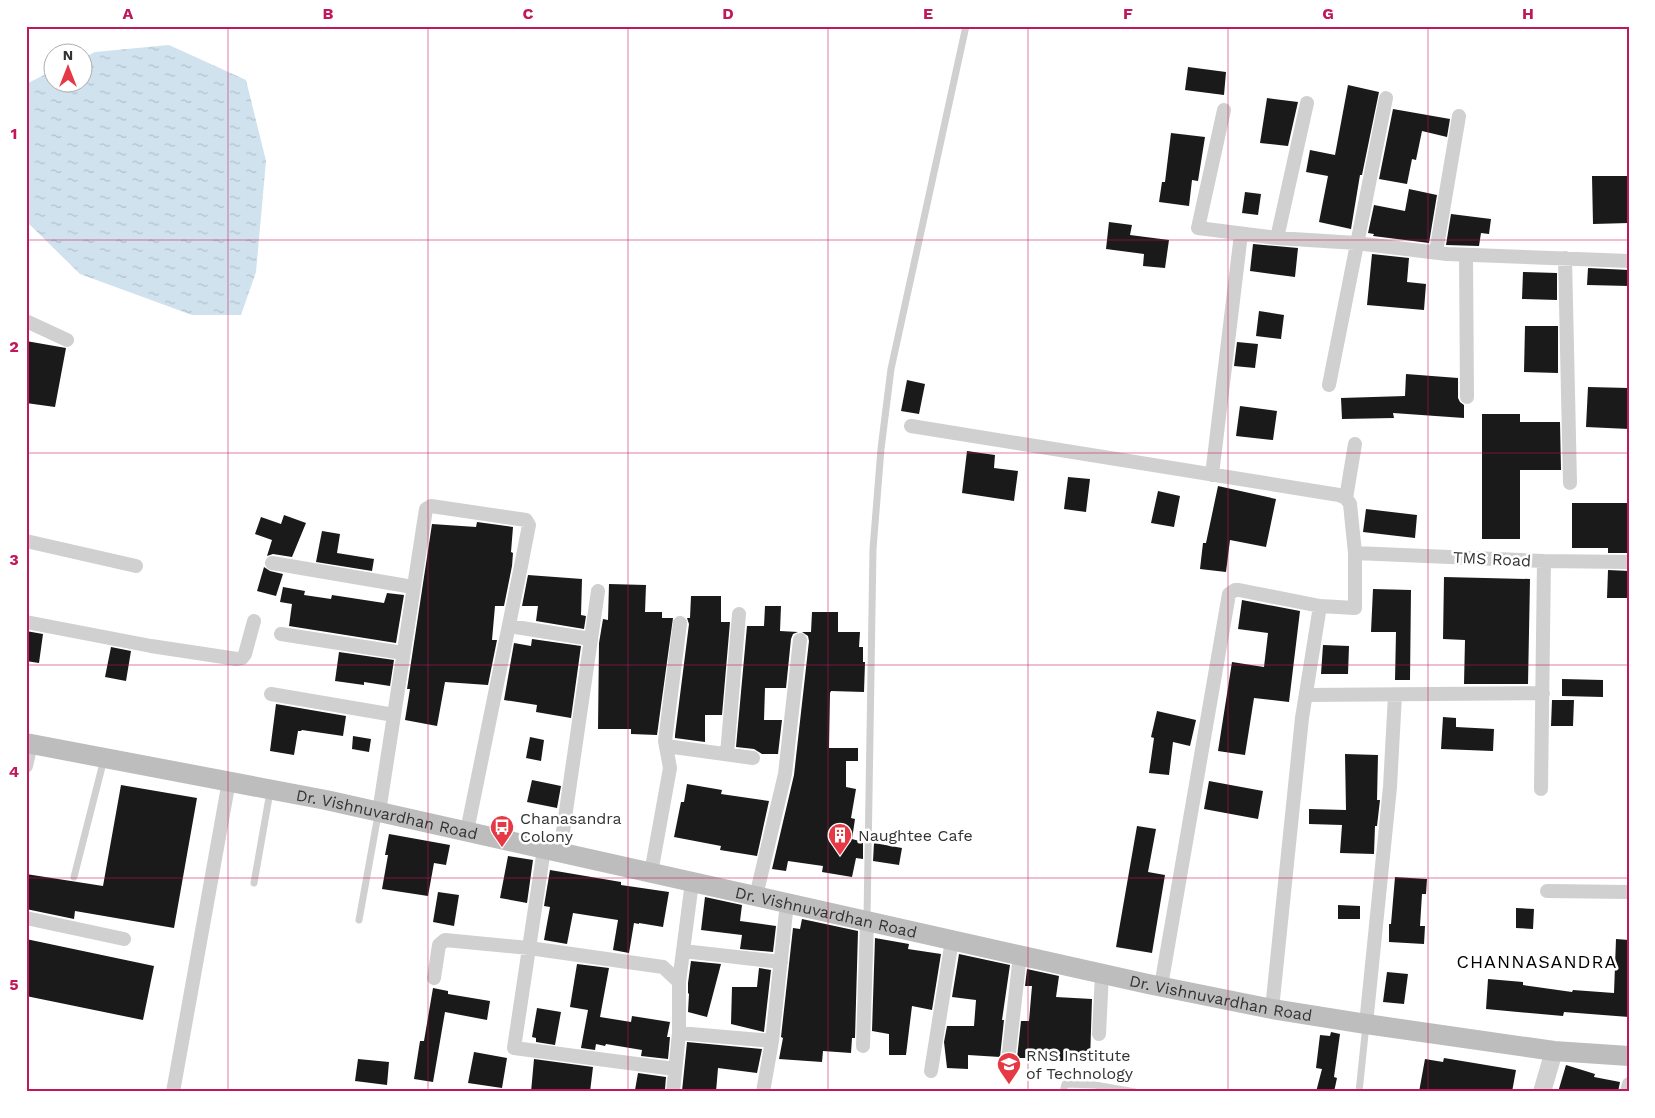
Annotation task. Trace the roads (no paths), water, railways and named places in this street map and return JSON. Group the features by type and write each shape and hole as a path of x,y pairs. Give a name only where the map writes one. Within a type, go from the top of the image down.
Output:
{"main road":[{"name":"Dr. Vishnuvardhan Road","path":"28,744 271,789 379,812 1102,974 1272,1009 1554,1051 1629,1056"}],"street":[{"path":"1329,385 1386,98"},
{"path":"1277,238 1307,103"},
{"path":"1224,110 1198,228 1277,238 1356,243 1466,255 1629,261"},
{"path":"1436,252 1459,116"},
{"path":"1212,475 1241,234"},
{"path":"1466,255 1467,397"},
{"path":"1565,258 1570,483"},
{"path":"26,321 66,340"},
{"path":"911,426 1339,495 1346,498 1350,504 1355,553 1355,608 1320,606 1239,590 1234,590 1230,594 1161,986"},
{"path":"1346,498 1355,444"},
{"path":"379,812 403,653 428,507 526,520 529,526 467,831"},
{"path":"26,541 136,566"},
{"name":"TMS Road","path":"1355,553 1544,561 1629,562"},
{"path":"1541,789 1544,561"},
{"path":"272,563 414,587"},
{"path":"598,591 591,639 552,850 528,948 514,1048 676,1069"},
{"path":"1272,1009 1306,695 1320,606"},
{"path":"727,754 739,614"},
{"path":"26,622 151,646 236,659 242,658 245,654 254,621"},
{"path":"651,873 670,768 665,741 680,623"},
{"path":"509,626 591,639"},
{"path":"280,634 403,653"},
{"path":"756,896 785,774 800,640"},
{"path":"1306,695 1542,693"},
{"path":"271,694 394,715"},
{"path":"1366,1024 1390,787 1395,695"},
{"path":"26,766 28,744"},
{"path":"666,746 753,758"},
{"path":"173,1092 229,781"},
{"path":"673,1092 679,1033 679,982 692,882"},
{"path":"1547,891 1629,892"},
{"path":"763,1092 772,1041 787,904"},
{"path":"26,918 124,940"},
{"path":"863,1046 867,921"},
{"path":"434,978 439,945 445,940 528,948 663,967 679,982"},
{"path":"931,1071 952,940"},
{"path":"683,951 781,962"},
{"path":"1007,1070 1020,955"},
{"path":"1099,1034 1102,974"},
{"path":"679,1033 772,1041"},
{"path":"1542,1092 1554,1051"},
{"path":"1627,1092 1629,1084"}],"lane":[{"path":"867,921 873,549 881,448 891,369 966,26"},
{"path":"74,877 104,758"},
{"path":"254,883 271,789"},
{"path":"359,920 379,812"},
{"path":"1359,1092 1366,1024"},
{"path":"1063,1092 1064,1084 1094,1085 1135,1092"}],"water":[{"path":"169,45 246,80 266,161 256,272 241,315 192,315 80,274 26,221 26,84 42,76 42,92 92,92 92,54"}],"place":[{"name":"Chanasandra Colony","path":"502,848"},
{"name":"Naughtee Cafe","path":"840,856"},
{"name":"RNS Institute of Technology","path":"1009,1085"}],"district":[{"name":"CHANNASANDRA","path":"1537,961"}]}
